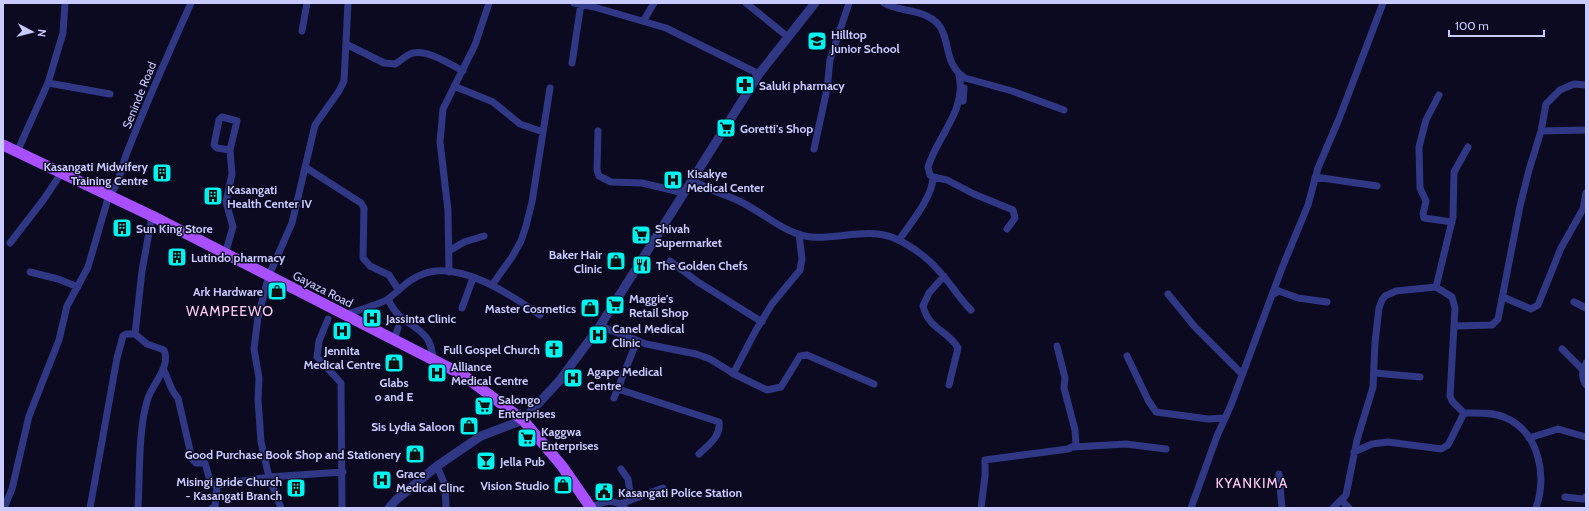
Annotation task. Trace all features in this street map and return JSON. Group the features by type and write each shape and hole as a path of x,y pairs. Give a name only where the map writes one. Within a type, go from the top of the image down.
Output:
{"main road":[{"name":"Gayaza Road","path":"3,145 152,216 433,359 476,384 523,420 562,466 591,507"}],"street":[{"path":"17,152 48,83 63,33 65,3"},
{"name":"Seninde Road","path":"4,508 12,489 29,416 60,340 67,306 88,267 109,195 117,188 127,152 165,60 191,3"},
{"path":"302,30 307,3"},
{"path":"281,508 269,477 261,442 258,399 259,378 254,350 258,317 268,275 292,223 315,125 321,114 339,91 344,81 348,3"},
{"path":"449,272 448,210 440,142 443,109 475,45 489,3"},
{"path":"644,20 654,3"},
{"path":"746,3 788,37"},
{"path":"389,508 396,500 438,466 481,436 523,420 560,380 600,326 759,74 815,3"},
{"path":"814,149 827,89 830,60 849,3"},
{"path":"884,3 924,14 938,24 942,31 950,61 962,76 1012,91 1064,110"},
{"path":"1191,508 1204,468 1308,205 1315,177 1383,3"},
{"path":"572,63 577,4 595,5 644,20 685,36 759,74"},
{"path":"346,44 384,63 395,64 412,53 425,54 448,61 452,66 463,71"},
{"path":"962,76 963,101"},
{"path":"962,76 955,111 928,167 930,175 947,180 974,194 1013,210 1015,218 1007,229"},
{"path":"48,83 110,94"},
{"path":"1455,326 1492,325 1498,319 1526,184 1541,130 1546,104 1560,90 1574,84 1586,85"},
{"path":"454,86 493,102 520,124 543,132"},
{"path":"492,285 512,257 521,241 526,226 532,202 550,88"},
{"path":"1439,95 1426,120 1420,140 1420,188 1426,202 1423,214 1424,218 1452,222"},
{"path":"226,254 233,227 226,202 232,174 230,150 237,121 222,117 214,145 217,148 230,150"},
{"path":"1541,130 1586,130"},
{"path":"598,131 597,170 599,176 611,182 642,183 684,193"},
{"path":"1436,287 1452,222 1454,172 1468,147"},
{"path":"305,167 361,204 364,208 364,258 370,266 389,275 398,289"},
{"path":"10,243 44,199 62,172"},
{"path":"899,240 918,212 931,188 933,177"},
{"path":"1315,177 1377,186"},
{"path":"692,179 700,185 744,203 799,234 818,237 872,234 890,236 899,240 933,264 971,310"},
{"path":"1503,297 1531,309 1538,305 1561,248 1583,208 1586,193"},
{"path":"135,334 142,272 152,216"},
{"path":"733,374 756,330 772,304 800,270 802,259 799,234"},
{"path":"449,250 467,241 484,236"},
{"path":"670,261 698,282 762,322"},
{"path":"30,272 58,279 78,287"},
{"path":"345,315 388,299 398,289 425,273 449,272 473,278 502,289 540,315"},
{"path":"944,276 929,293 923,306 932,325 950,339 958,348 949,385"},
{"path":"462,308 473,278"},
{"path":"1333,508 1342,501 1346,495 1354,452 1373,388 1374,351 1378,308 1385,296 1396,291 1436,287 1449,294 1454,300 1455,326 1450,396 1452,401 1464,413 1486,413 1503,417 1514,424 1529,438 1538,456 1541,467 1541,489 1536,508"},
{"path":"1272,295 1279,292 1304,299 1327,302"},
{"path":"1168,294 1195,327 1242,374"},
{"path":"388,299 397,315 426,337 430,344 433,359"},
{"path":"1574,302 1586,308"},
{"path":"328,319 319,341 317,357 341,383 343,472 342,508"},
{"path":"600,326 637,341 668,350 696,354 710,359 733,374 761,388 774,390 781,387 800,356 807,355 874,384"},
{"path":"90,508 120,347 126,334 135,334 147,344 164,350 166,359 152,389 143,416 138,508"},
{"path":"614,398 637,341"},
{"path":"1057,346 1065,378 1064,388 1077,440 1074,447"},
{"path":"1562,349 1584,366 1583,378 1586,385"},
{"path":"1128,356 1148,400 1156,412 1208,419 1225,418"},
{"path":"162,370 167,376 174,394 178,398 192,459 196,463 205,463 209,481 217,485 269,477 343,472"},
{"path":"1374,373 1420,377"},
{"path":"618,389 719,422 719,427 715,438 699,454"},
{"path":"1354,452 1372,444 1388,442 1441,450 1448,445 1464,413"},
{"path":"1529,438 1558,429 1586,437"},
{"path":"981,508 985,476 985,460 1074,447 1126,444 1166,449"},
{"path":"438,466 446,485 446,508"},
{"path":"621,469 628,479 631,499"},
{"path":"1279,474 1282,508"},
{"path":"214,508 217,485"},
{"path":"591,507 607,500 622,506 631,499 663,488"},
{"path":"1565,497 1583,500 1586,497"},
{"path":"1342,501 1349,508"}],"place":[{"name":"Hilltop Junior School","path":"817,41"},
{"name":"Saluki pharmacy","path":"745,85"},
{"name":"Goretti's Shop","path":"726,128"},
{"name":"Kasangati Midwifery Training Centre","path":"162,173"},
{"name":"Kisakye Medical Center","path":"673,180"},
{"name":"Kasangati Health Center IV","path":"213,196"},
{"name":"Sun King Store","path":"122,228"},
{"name":"Shivah Supermarket","path":"641,235"},
{"name":"Lutindo pharmacy","path":"177,257"},
{"name":"Baker Hair Clinic","path":"616,261"},
{"name":"The Golden Chefs","path":"642,265"},
{"name":"Ark Hardware","path":"277,291"},
{"name":"Maggie's Retail Shop","path":"615,305"},
{"name":"Master Cosmetics","path":"590,308"},
{"name":"Jassinta Clinic","path":"372,318"},
{"name":"Jennita Medical Centre","path":"342,331"},
{"name":"Canel Medical Clinic","path":"598,335"},
{"name":"Full Gospel Church","path":"554,349"},
{"name":"Glabs o and E","path":"394,363"},
{"name":"Alliance Medical Centre","path":"437,373"},
{"name":"Agape Medical Centre","path":"573,378"},
{"name":"Salongo Enterprises","path":"484,406"},
{"name":"Sis Lydia Saloon","path":"469,426"},
{"name":"Kaggwa Enterprises","path":"527,438"},
{"name":"Good Purchase Book Shop and Stationery","path":"415,454"},
{"name":"Jella Pub","path":"486,461"},
{"name":"Grace Medical Clinc","path":"382,480"},
{"name":"Vision Studio","path":"563,485"},
{"name":"Misingi Bride Church - Kasangati Branch","path":"296,488"},
{"name":"Kasangati Police Station","path":"604,492"}],"district":[{"name":"WAMPEEWO","path":"230,311"},
{"name":"KYANKIMA","path":"1252,483"}]}
